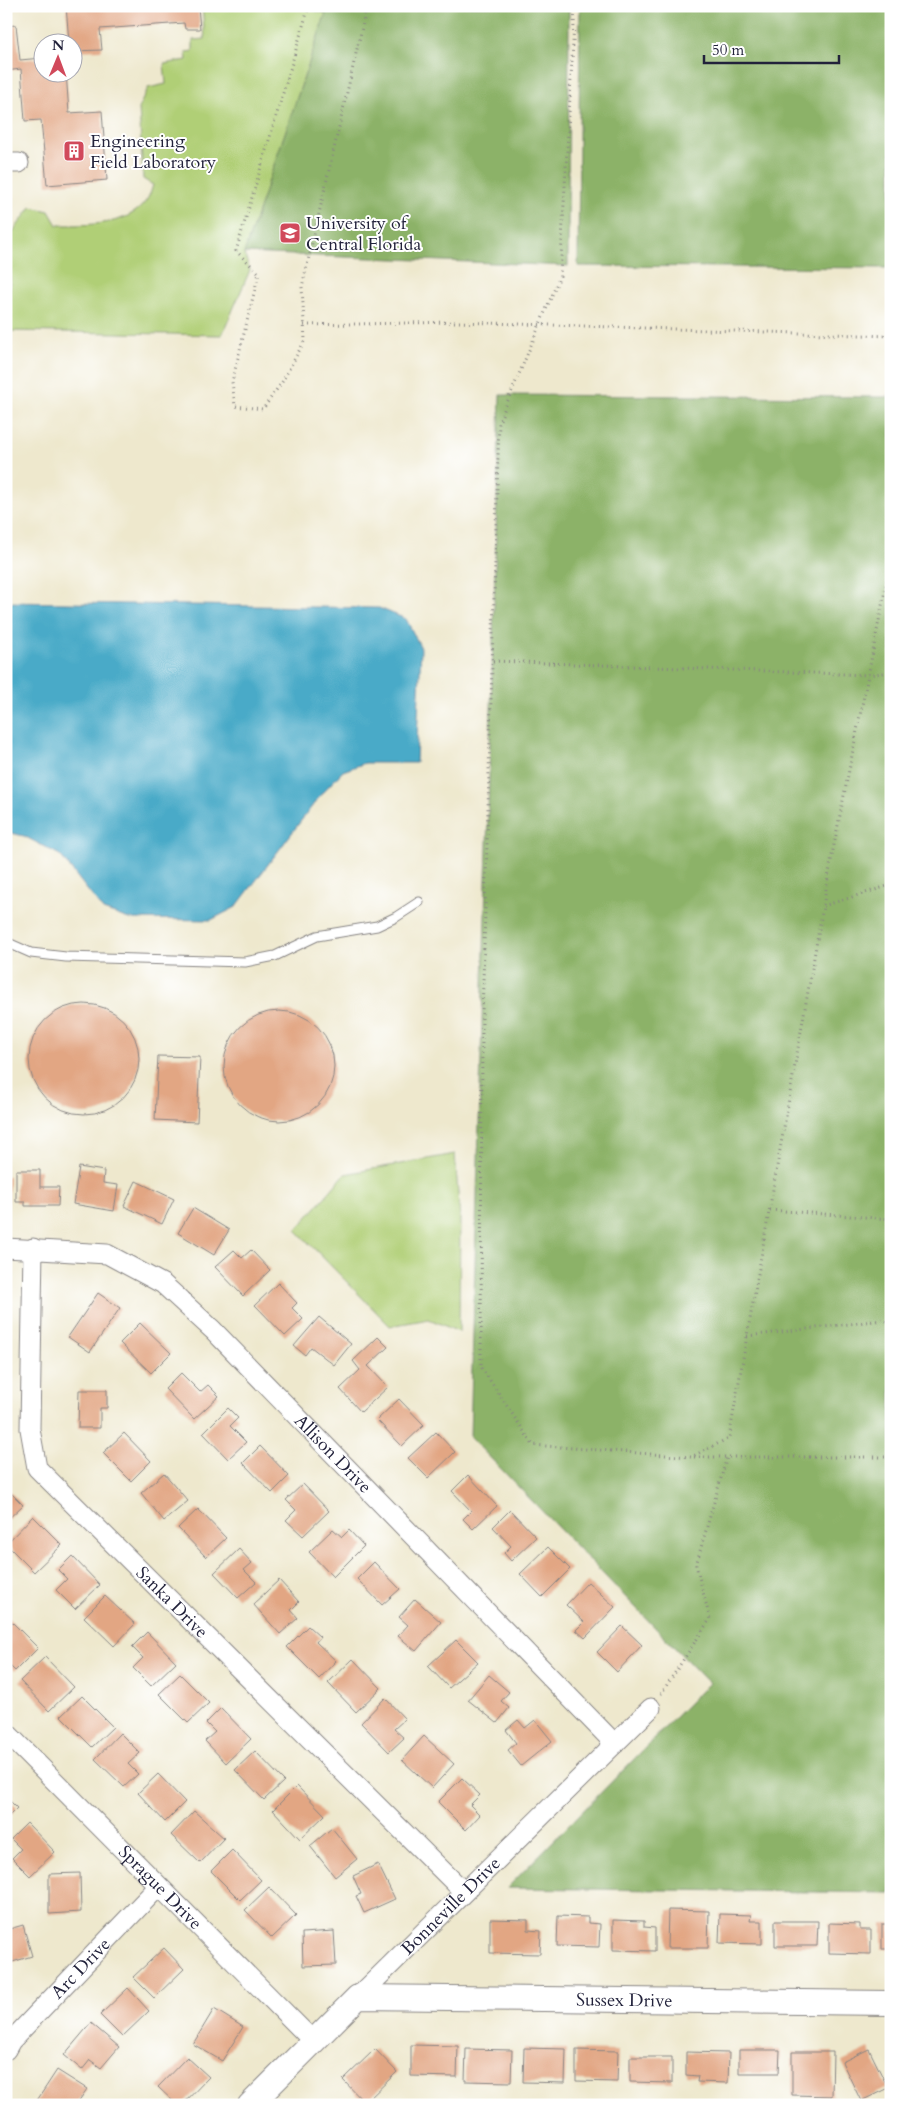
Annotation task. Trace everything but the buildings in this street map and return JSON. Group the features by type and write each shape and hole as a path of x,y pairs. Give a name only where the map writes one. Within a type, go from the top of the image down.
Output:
{"street":[{"name":"Allison Drive","path":"6,1248 33,1248 108,1254 163,1284 213,1330 615,1744"},
{"name":"Sanka Drive","path":"33,1248 30,1429 38,1468 464,1892"},
{"name":"Bonneville Drive","path":"250,2105 652,1708"},
{"name":"Sprague Drive","path":"6,1732 314,2042"},
{"name":"Arc Drive","path":"8,2042 158,1887"},
{"name":"Sussex Drive","path":"358,1997 891,2003"}],"lane":[{"path":"6,942 31,953 66,957 245,962 275,956 317,936 377,926 396,917 419,902"}],"path":[{"path":"309,6 236,251 259,273 232,382 235,406 262,409 282,382 305,340 302,287 367,6"},
{"path":"574,6 560,276 499,422 482,1017 480,1367 532,1445 691,1457 891,1457"},
{"path":"304,325 458,322 891,336"},
{"path":"691,1457 729,1438 823,906 891,561"},
{"path":"493,661 868,675 891,672"},
{"path":"823,906 891,885"},
{"path":"770,1210 891,1219"},
{"path":"747,1336 883,1320 891,1322"},
{"path":"652,1708 710,1619 696,1565 727,1457"}],"green space":[{"path":"202,6 297,6 326,13 244,253 250,270 222,335 8,331 12,233 31,207 49,211 57,225 85,225 114,221 127,216 139,209 147,199 153,185 143,179 139,107 148,88 166,84 164,64 187,60 186,52 193,51 193,40 205,39"},
{"path":"297,6 569,6 568,266 244,253 326,13"},
{"path":"580,6 891,6 891,268 578,266"},
{"path":"500,395 891,397 891,1893 507,1888 709,1683 470,1437"},
{"path":"455,1154 460,1219 459,1332 429,1319 390,1326 296,1230 345,1174"}],"water":[{"path":"6,602 379,608 406,619 421,648 416,763 365,763 343,771 322,793 236,907 211,920 129,919 103,910 60,855 24,836 6,832"}],"place":[{"name":"Engineering Field Laboratory","path":"74,151"},
{"name":"University of Central Florida","path":"290,233"}]}
